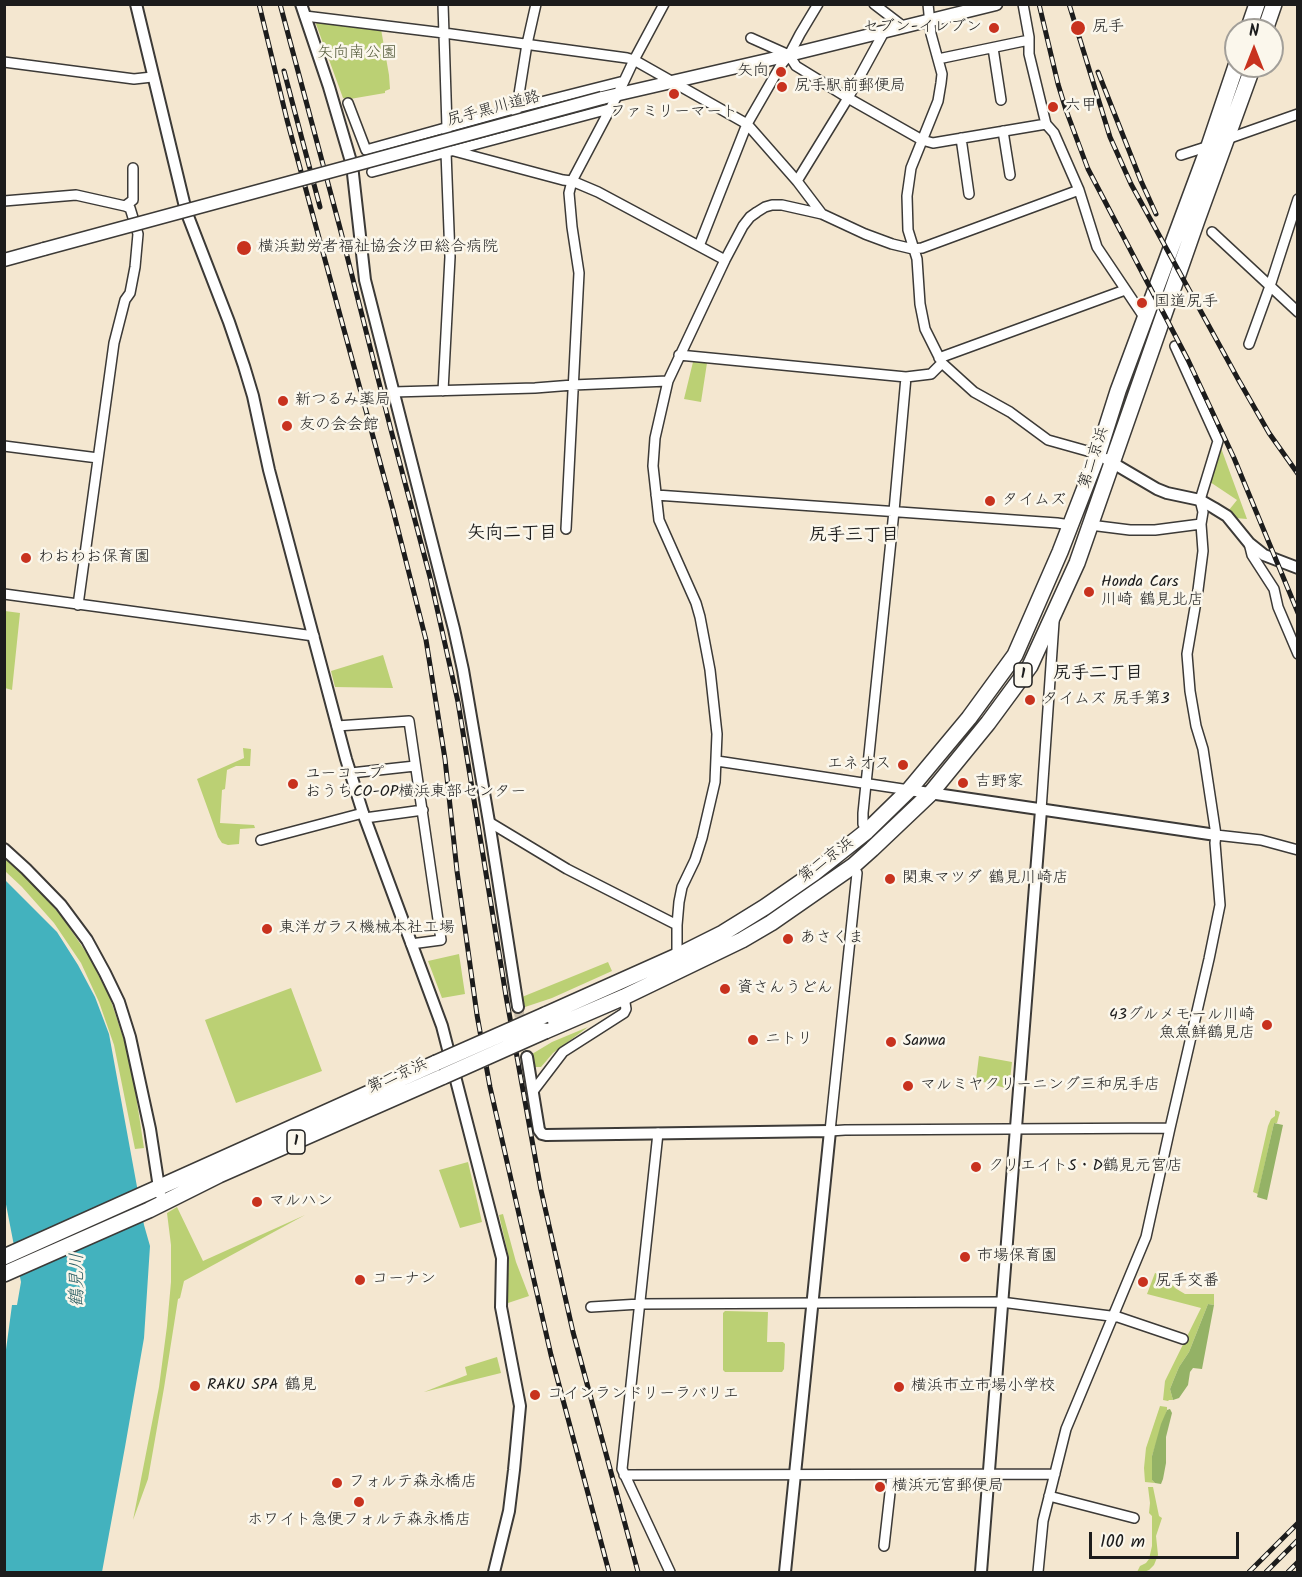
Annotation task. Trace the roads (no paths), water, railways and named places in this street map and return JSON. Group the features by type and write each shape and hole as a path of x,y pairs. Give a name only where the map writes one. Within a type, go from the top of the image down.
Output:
{"highway":[{"name":"第二京浜","path":"10,1272 155,1207 440,1070 545,1015 677,957 723,933 814,873 867,831 909,790 969,718 1015,655 1098,454 1118,391 1146,320 1232,78"},
{"name":"第二京浜","path":"5,1257 152,1191 440,1070 545,1031 624,997 771,924 853,866 872,849 930,794 988,723 1030,666 1077,563 1249,78"}],"main road":[{"name":"尻手黒川道路","path":"4,260 352,165 605,104 618,94 996,4"}],"street":[{"path":"136,4 186,211 229,322 253,396 269,470 337,726 364,816 442,1026 502,1257 501,1307 520,1406 509,1511 494,1572"},
{"path":"301,4 352,165 365,280 463,670 518,1007"},
{"path":"442,4 450,152 450,257 443,391"},
{"path":"514,133 527,44 536,4"},
{"path":"618,94 664,4"},
{"path":"699,246 747,124 818,4"},
{"path":"874,4 904,27"},
{"path":"928,4 932,34 942,74 940,92 911,168 906,196 908,230 917,259 920,304 925,328 941,360 974,392 1010,412 1048,440 1098,454 1167,494 1200,500 1227,516 1249,543 1264,555 1298,568"},
{"path":"1023,4 1029,54 1046,124 1054,133 1079,190 1097,247 1146,320"},
{"path":"305,16 634,60 747,124 797,181 822,214"},
{"path":"797,181 848,98 884,32"},
{"path":"751,38 789,55 796,66 922,140 933,142 1046,124"},
{"path":"938,59 1029,40"},
{"path":"993,48 1001,100"},
{"path":"4,62 134,79 152,77"},
{"path":"348,103 366,150 624,81"},
{"path":"372,172 450,152 605,104"},
{"path":"566,529 579,273 569,193 605,104"},
{"path":"1227,139 1298,114"},
{"path":"1003,131 1010,175"},
{"path":"961,138 969,194"},
{"path":"1181,155 1209,146"},
{"path":"450,152 572,181 598,192 725,260"},
{"path":"125,206 133,200 133,168"},
{"path":"677,957 677,925 682,887 695,860 702,838 715,782 717,734 710,670 700,617 660,520 653,448 668,381 725,260 750,217 772,205 822,214 865,234 913,249 922,248 1079,190"},
{"path":"4,201 76,195 125,206 130,208 138,234 130,293 125,300 114,343 78,605"},
{"path":"1249,344 1298,199"},
{"path":"1212,232 1298,312"},
{"path":"679,355 906,377 931,374 941,360 1125,290"},
{"path":"1038,1572 1043,1521 1066,1429 1146,1237 1220,905 1216,836 1187,664 1203,551 1201,524 1203,512 1200,500 1218,441 1175,346"},
{"path":"867,831 863,824 906,377"},
{"path":"393,392 668,381"},
{"path":"4,446 98,458"},
{"path":"656,495 1070,525"},
{"path":"1090,525 1147,530 1201,524"},
{"path":"1249,543 1252,555 1274,589 1278,607 1298,654"},
{"path":"4,594 314,636"},
{"path":"981,1572 1041,810 1054,614"},
{"path":"337,726 409,721 441,940 411,944"},
{"path":"717,761 1216,836 1262,840 1298,850"},
{"path":"351,773 415,766"},
{"path":"261,840 364,816 423,810"},
{"path":"489,822 567,869 677,925"},
{"path":"4,849 61,905 87,940 119,1002 130,1037 150,1129 152,1191 155,1207"},
{"path":"785,1572 857,873 853,866"},
{"path":"534,1090 563,1053 624,1013 626,1005 624,997"},
{"path":"527,1057 539,1130 546,1135 1170,1128"},
{"path":"658,1132 622,1469 670,1572"},
{"path":"591,1307 640,1304 1001,1302 1118,1317 1183,1339"},
{"path":"624,1474 1055,1474"},
{"path":"884,1546 892,1475"},
{"path":"1049,1496 1134,1518"}],"water":[{"name":"鶴見川","path":"4,879 57,932 95,997 109,1034 144,1225 150,1246 144,1338 102,1572 5,1572 5,1357 12,1305 17,1305 21,1282 4,1194"}],"tunnel":[{"path":"518,1007 527,1057"}],"railway":[{"path":"259,4 287,120 426,640 445,759 457,871 477,1015 490,1087 551,1355 609,1572"},
{"path":"280,4 430,577 458,702 506,996 541,1190 573,1332 638,1572"},
{"path":"1039,4 1058,84 1088,169 1188,360 1234,458 1298,613"},
{"path":"1069,4 1110,137 1131,184 1269,433 1298,474"},
{"path":"284,71 320,207"},
{"path":"1098,72 1156,214"},
{"path":"1249,1572 1298,1523"},
{"path":"1266,1572 1298,1540"},
{"path":"1288,1572 1298,1562"}],"place":[{"name":"セブン-イレブン","path":"994,28"},
{"name":"尻手","path":"1078,28"},
{"name":"矢向","path":"781,72"},
{"name":"尻手駅前郵便局","path":"782,87"},
{"name":"ファミリーマート","path":"674,94"},
{"name":"六甲","path":"1053,107"},
{"name":"横浜勤労者福祉協会汐田総合病院","path":"244,248"},
{"name":"国道尻手","path":"1142,303"},
{"name":"新つるみ薬局","path":"283,401"},
{"name":"友の会会館","path":"287,426"},
{"name":"タイムズ","path":"990,501"},
{"name":"わおわお保育園","path":"26,558"},
{"name":"Honda Cars 川崎 鶴見北店","path":"1089,592"},
{"name":"タイムズ 尻手第3","path":"1030,700"},
{"name":"エネオス","path":"903,765"},
{"name":"吉野家","path":"963,783"},
{"name":"ユーコープ おうちCO-OP横浜東部センター","path":"293,784"},
{"name":"関東マツダ 鶴見川崎店","path":"890,879"},
{"name":"東洋ガラス機械本社工場","path":"267,929"},
{"name":"あさくま","path":"788,939"},
{"name":"資さんうどん","path":"725,989"},
{"name":"43グルメモール川崎 魚魚鮮鶴見店","path":"1267,1025"},
{"name":"ニトリ","path":"753,1040"},
{"name":"Sanwa","path":"891,1042"},
{"name":"マルミヤクリーニング三和尻手店","path":"908,1086"},
{"name":"クリエイトS・D鶴見元宮店","path":"976,1167"},
{"name":"マルハン","path":"257,1202"},
{"name":"市場保育園","path":"965,1257"},
{"name":"コーナン","path":"360,1280"},
{"name":"尻手交番","path":"1143,1282"},
{"name":"RAKU SPA 鶴見","path":"195,1386"},
{"name":"横浜市立市場小学校","path":"899,1387"},
{"name":"コインランドリーラバリエ","path":"535,1395"},
{"name":"フォルテ森永橋店","path":"337,1483"},
{"name":"横浜元宮郵便局","path":"880,1487"},
{"name":"ホワイト急便フォルテ森永橋店","path":"359,1502"}],"district":[{"name":"矢向二丁目","path":"512,535"},
{"name":"尻手三丁目","path":"854,537"},
{"name":"尻手二丁目","path":"1098,675"}],"park label":[{"name":"矢向南公園","path":"357,54"}]}
